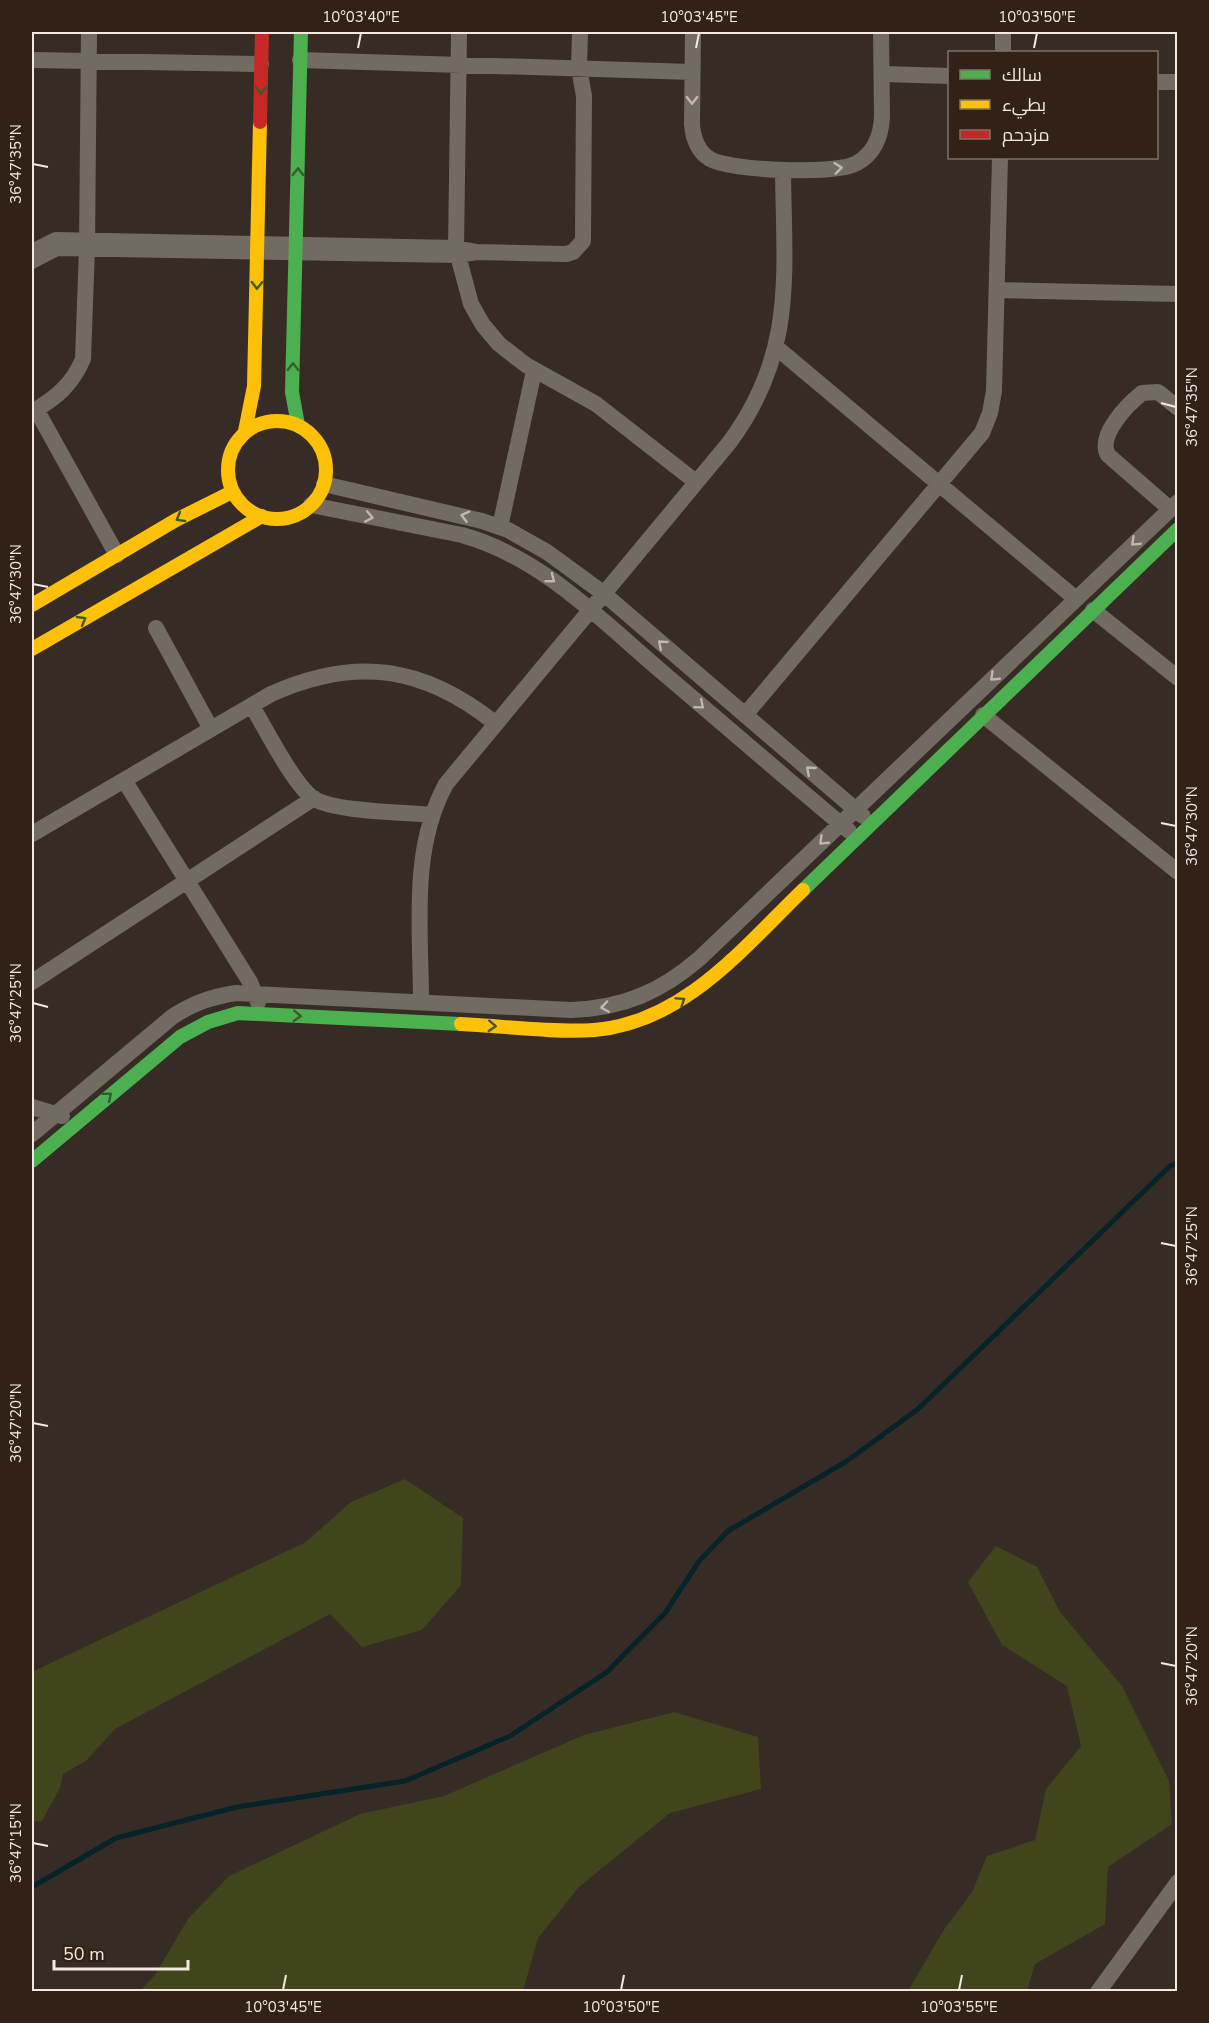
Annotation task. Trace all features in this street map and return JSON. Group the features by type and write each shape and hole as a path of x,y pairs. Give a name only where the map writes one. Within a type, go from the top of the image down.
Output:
{"street":[{"path":"89,32 87,245 82,359 76,376 65,390 33,414 113,558"},
{"path":"245,431 254,398 262,32"},
{"path":"298,425 292,392 301,32"},
{"path":"459,32 456,251 471,304 483,325 499,344 538,373 596,404 696,482"},
{"path":"32,261 51,249 87,245 566,254 579,247 584,234 584,69 580,32"},
{"path":"584,69 590,32"},
{"path":"693,32 692,124 693,137 699,149 709,159 722,164 783,170 842,169 856,164 867,156 876,144 881,131 881,32"},
{"path":"1002,51 1003,32"},
{"path":"32,60 261,64"},
{"path":"300,60 692,72"},
{"path":"882,74 948,76"},
{"path":"1158,82 1178,82"},
{"path":"745,715 982,433 990,413 995,369 1000,159"},
{"path":"421,1002 422,856 431,815 455,770 746,422 766,382 777,348 784,287 783,170"},
{"path":"32,252 56,240 87,245"},
{"path":"997,290 1178,294"},
{"path":"777,348 1076,599"},
{"path":"504,529 538,373"},
{"path":"32,1134 172,1017 192,1004 213,996 256,994 571,1010 618,1005 641,998 682,974 1174,505 1108,456 1104,444 1109,433 1142,393 1158,392 1178,408"},
{"path":"271,420 298,425 308,431 322,450 326,472 324,484 311,505 288,518 262,516 250,511 232,492 228,479 229,459 236,441 245,431 271,420"},
{"path":"324,484 464,516 504,529 547,552 603,593 870,822"},
{"path":"32,605 194,510 232,492"},
{"path":"311,505 482,541 521,558 588,610 855,837"},
{"path":"32,649 262,516"},
{"path":"32,1161 198,1024 218,1017 238,1013 593,1030 638,1022 680,1003 715,974 870,822 1178,529"},
{"path":"1093,609 1178,678"},
{"path":"156,628 211,729"},
{"path":"32,834 271,694 314,677 360,670 383,670 414,677 443,688 470,704 495,723"},
{"path":"252,706 305,792 314,798 333,805 431,815"},
{"path":"983,715 1178,872"},
{"path":"124,780 188,880 256,994 259,1014"},
{"path":"32,982 314,798"},
{"path":"32,1107 54,1115 83,1117"},
{"path":"1098,1992 1178,1882"}],"green space":[{"path":"405,1479 463,1518 461,1585 422,1630 362,1647 330,1614 115,1729 86,1761 63,1774 60,1788 42,1821 32,1822 32,1672 306,1542 351,1502"},
{"path":"996,1546 1037,1567 1060,1612 1122,1686 1169,1781 1172,1824 1108,1867 1105,1924 1035,1964 1027,1991 908,1991 943,1931 972,1892 987,1856 1035,1840 1046,1789 1081,1746 1067,1686 1002,1645 968,1582"},
{"path":"674,1712 758,1737 761,1789 670,1813 579,1887 538,1938 523,1991 140,1991 155,1975 188,1919 229,1876 360,1814 444,1796 584,1735"}],"waterway":[{"path":"32,1887 116,1838 237,1807 405,1781 510,1736 607,1672 665,1613 700,1560 728,1531 847,1461 918,1409 1170,1166 1178,1163"}],"traffic: fast":[{"path":"298,425 292,392 301,32"},
{"path":"803,890 1178,529"},
{"path":"32,1161 180,1037 208,1022 238,1013 461,1024"}],"traffic: slow":[{"path":"245,431 254,386 260,122"},
{"path":"277,421 296,424 312,435 323,451 326,470 323,489 312,505 296,516 277,519 258,516 242,505 231,489 228,470 231,451 242,435 258,424 277,421"},
{"path":"32,605 176,520 232,492"},
{"path":"32,649 262,516"},
{"path":"461,1024 579,1031 626,1024 656,1013 683,998 709,979 734,958 803,890"}],"traffic: jam":[{"path":"260,122 262,32"}]}
